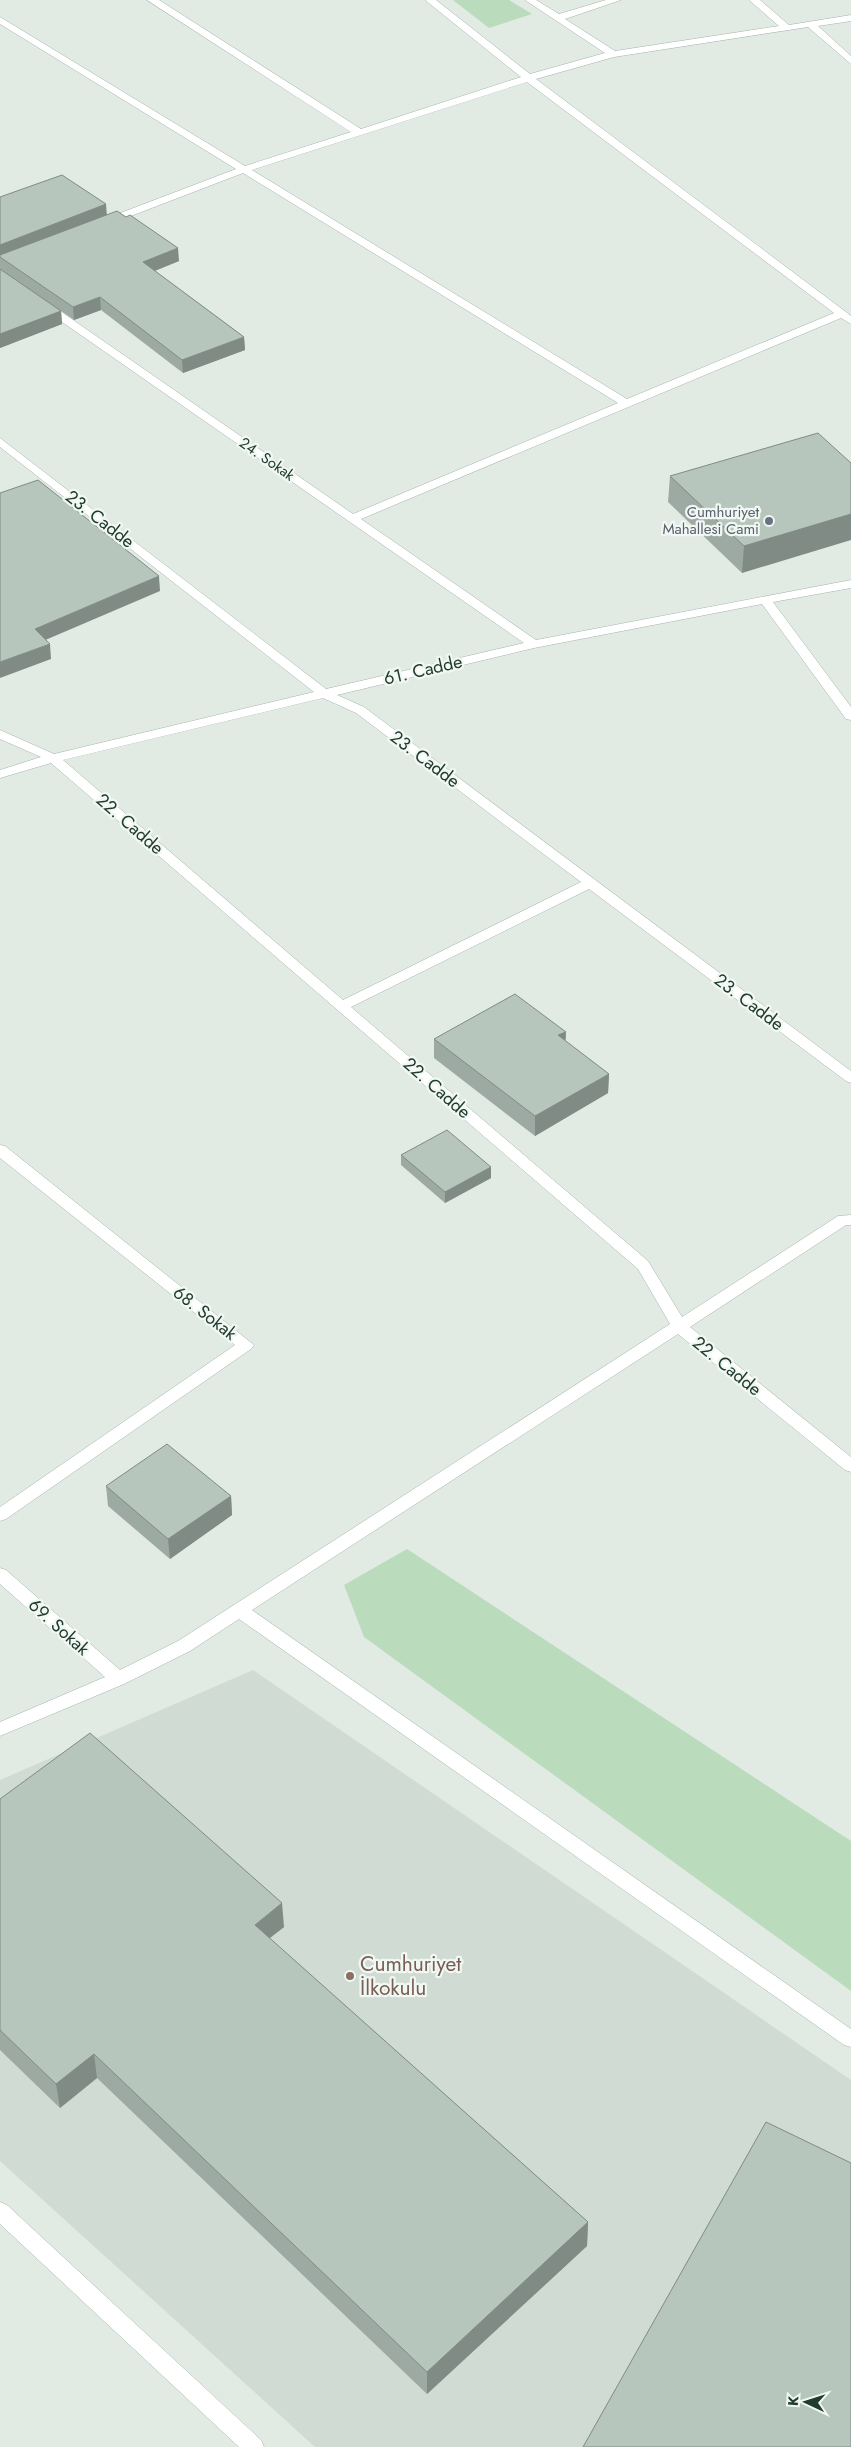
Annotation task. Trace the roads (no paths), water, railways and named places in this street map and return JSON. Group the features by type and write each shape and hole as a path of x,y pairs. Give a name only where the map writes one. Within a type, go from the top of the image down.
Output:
{"street":[{"path":"152,0 359,132"},
{"path":"430,0 528,78 846,318"},
{"path":"530,0 613,54"},
{"path":"557,18 616,0"},
{"path":"754,0 787,28"},
{"path":"100,225 245,169 528,78 613,54 787,28 812,26 851,18"},
{"path":"0,20 627,404"},
{"path":"812,26 851,61"},
{"name":"24. Sokak","path":"33,297 534,644"},
{"path":"352,518 627,404 846,318"},
{"name":"23. Cadde","path":"0,441 323,693 360,710 851,1078"},
{"name":"61. Cadde","path":"0,774 53,758 534,644 851,584"},
{"path":"765,600 851,716"},
{"name":"22. Cadde","path":"0,734 53,758 643,1264 680,1327 851,1466"},
{"path":"342,1006 590,883"},
{"name":"68. Sokak","path":"0,1150 246,1345 0,1515"},
{"path":"0,1729 118,1679 184,1646 680,1327 842,1220 851,1220"},
{"name":"69. Sokak","path":"0,1574 118,1679"},
{"path":"239,1610 851,2039"},
{"path":"0,2211 254,2447"}],"place":[{"name":"Cumhuriyet Mahallesi Cami","path":"769,521"},
{"name":"Cumhuriyet İlkokulu","path":"350,1976"}]}
